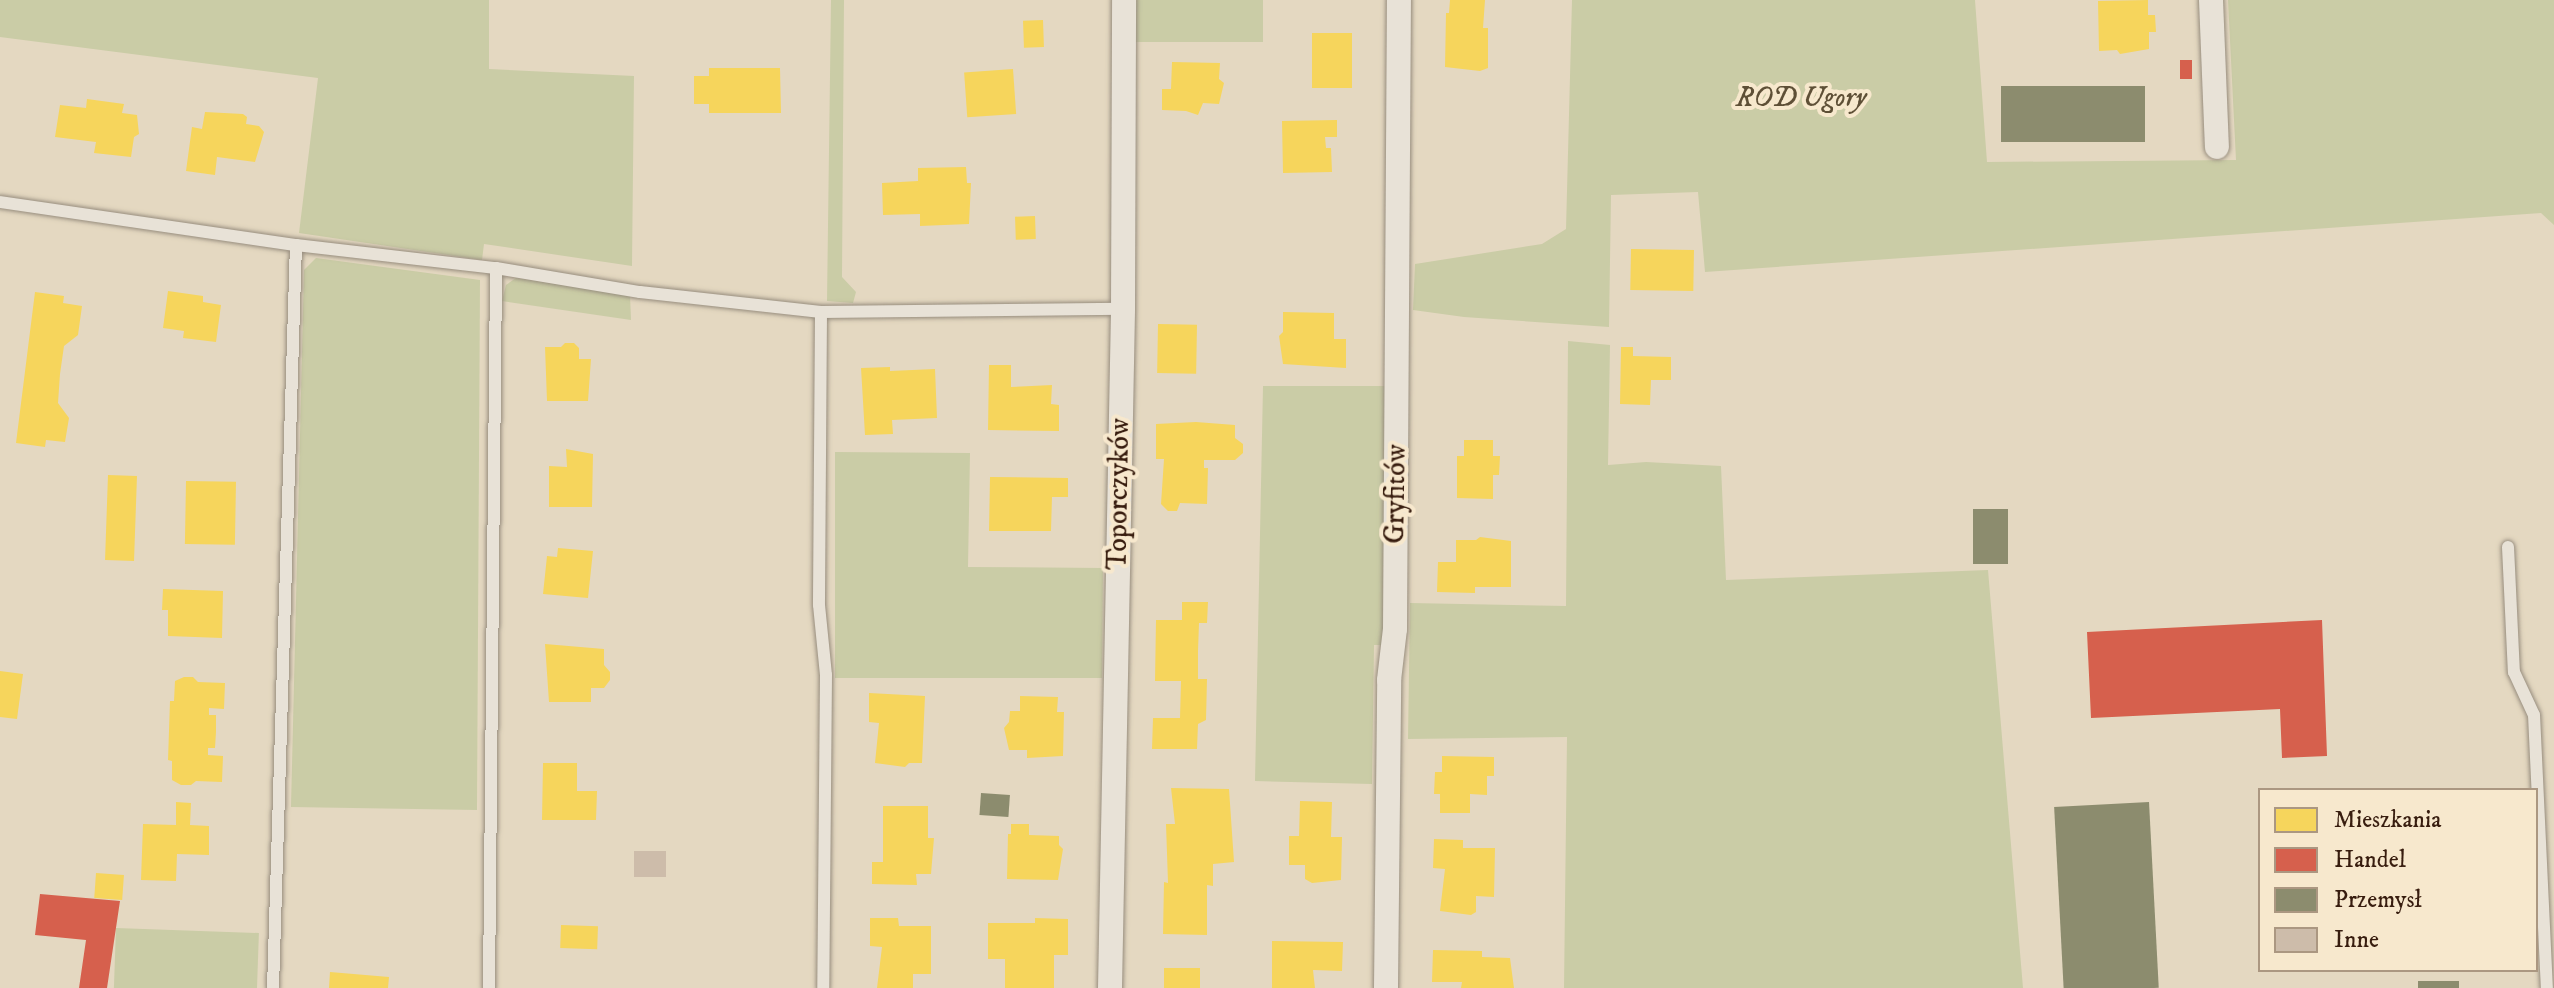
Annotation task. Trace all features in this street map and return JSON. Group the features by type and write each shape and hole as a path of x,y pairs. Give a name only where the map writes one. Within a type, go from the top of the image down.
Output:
{"street":[{"name":"Toporczyków","path":"1110,988 1123,309 1124,0"},
{"name":"Gryfitów","path":"1386,988 1389,680 1395,629 1399,0"},
{"path":"2211,0 2217,147"}],"lane":[{"path":"0,202 296,245 496,268 640,292 821,312 1123,309"},
{"path":"273,988 296,245"},
{"path":"489,988 496,268"},
{"path":"821,312 819,605 826,675 823,988"},
{"path":"2508,547 2514,672 2534,715 2537,788"},
{"path":"2538,799 2547,988"}],"green space":[{"path":"0,0 489,0 489,69 634,76 632,266 484,244 482,260 299,233 318,78 0,37"},
{"path":"831,0 844,0 842,277 856,292 853,303 827,301"},
{"path":"1133,0 1263,0 1263,42 1133,42"},
{"name":"ROD Ugory","path":"1572,0 1975,0 1987,162 2236,160 2228,0 2554,0 2554,225 2541,213 1705,272 1698,192 1611,195 1609,327 1464,317 1413,310 1415,264 1542,244 1566,229"},
{"path":"316,258 480,280 477,810 291,807 304,270"},
{"path":"516,278 630,295 631,320 502,301 506,285"},
{"path":"1568,341 1610,345 1608,465 1646,462 1721,466 1726,580 1988,570 2023,988 1564,988 1567,737 1408,739 1410,603 1566,606"},
{"path":"1263,386 1387,386 1385,645 1374,645 1372,784 1255,781"},
{"path":"835,452 970,453 968,567 1103,568 1102,678 835,678"},
{"path":"116,928 259,933 257,988 114,988"}],"building: Mieszkania":[{"path":"1450,0 1485,0 1483,28 1488,28 1488,68 1480,71 1445,67 1446,13 1449,13"},
{"path":"2148,0 2148,15 2155,15 2156,32 2149,32 2149,49 2120,54 2117,50 2099,51 2098,1"},
{"path":"1043,20 1044,47 1024,48 1023,21"},
{"path":"1312,33 1352,33 1352,88 1312,88"},
{"path":"1172,62 1220,63 1219,79 1224,83 1219,104 1203,103 1198,115 1162,110 1162,89 1171,89"},
{"path":"709,68 780,68 781,113 709,113 709,104 694,104 694,76 709,76"},
{"path":"1013,69 1016,114 967,117 964,72"},
{"path":"87,99 124,104 122,113 137,115 139,134 134,137 131,157 94,153 96,142 55,137 60,105 86,108"},
{"path":"205,112 243,114 247,117 246,124 259,126 264,132 255,162 217,157 215,175 186,171 192,127 202,129"},
{"path":"1337,120 1337,137 1325,137 1326,148 1331,148 1332,172 1283,173 1282,121"},
{"path":"966,167 967,183 971,183 969,224 920,226 920,214 883,215 882,183 918,181 918,168"},
{"path":"1035,216 1036,239 1016,240 1015,217"},
{"path":"1631,249 1694,250 1693,291 1630,290"},
{"path":"168,291 203,296 203,302 221,305 216,342 183,338 184,331 163,328"},
{"path":"35,292 64,296 63,303 82,306 78,335 64,346 60,374 58,403 69,418 65,442 46,440 45,447 16,443"},
{"path":"1283,312 1334,313 1334,339 1346,339 1346,368 1283,364 1279,336 1283,332"},
{"path":"1158,324 1197,325 1196,374 1157,373"},
{"path":"565,343 574,343 579,348 579,359 591,359 588,401 547,401 545,347 561,347"},
{"path":"1621,347 1633,347 1633,356 1671,357 1671,380 1651,380 1650,405 1620,404"},
{"path":"989,365 1011,365 1011,387 1052,385 1051,404 1059,405 1059,431 988,430"},
{"path":"890,367 890,371 935,369 937,418 892,420 893,434 865,435 861,368"},
{"path":"1196,422 1235,425 1235,438 1243,444 1243,453 1235,460 1204,460 1204,468 1208,468 1207,504 1180,503 1177,511 1168,511 1161,504 1164,459 1156,459 1156,424"},
{"path":"1464,440 1493,440 1493,456 1500,456 1499,475 1493,475 1493,499 1457,498 1457,456 1464,456"},
{"path":"566,449 593,454 592,507 549,507 549,466 567,467"},
{"path":"108,475 137,476 134,561 105,560"},
{"path":"990,477 1068,478 1068,497 1052,497 1051,531 989,531"},
{"path":"186,481 236,482 235,545 185,544"},
{"path":"1480,537 1511,541 1511,587 1475,587 1475,593 1437,592 1438,562 1456,562 1456,540 1476,540"},
{"path":"558,548 593,551 588,598 543,594 547,556 557,557"},
{"path":"163,589 223,591 222,638 168,636 168,610 162,610"},
{"path":"1182,602 1208,602 1207,623 1199,623 1198,651 1198,679 1207,679 1206,720 1198,724 1197,749 1152,749 1153,718 1180,718 1181,681 1155,681 1156,620 1182,620"},
{"path":"545,644 604,649 604,665 610,672 610,680 604,688 591,688 591,702 549,702"},
{"path":"0,671 23,674 17,719 0,717"},
{"path":"193,677 198,682 225,683 224,709 209,708 209,715 216,715 216,732 215,748 208,748 208,755 223,756 222,782 196,781 191,785 181,785 172,780 172,761 168,760 170,701 174,701 175,681"},
{"path":"869,693 925,696 922,763 909,763 905,767 875,763 879,723 869,722"},
{"path":"1020,696 1058,697 1057,712 1064,712 1063,756 1027,758 1027,750 1009,750 1004,728 1009,722 1010,711 1020,711"},
{"path":"1442,756 1494,757 1494,776 1487,776 1487,795 1470,794 1470,813 1440,813 1440,794 1434,794 1435,772 1442,772"},
{"path":"543,763 577,763 577,791 597,791 596,820 542,820"},
{"path":"1171,788 1229,789 1234,862 1213,864 1213,886 1207,885 1207,935 1163,934 1164,882 1168,883 1166,824 1175,824"},
{"path":"1300,801 1332,802 1331,837 1342,837 1341,880 1312,883 1305,879 1305,865 1289,865 1289,836 1299,836"},
{"path":"176,802 191,803 190,825 209,826 209,855 177,854 176,881 141,880 143,824 176,825"},
{"path":"883,806 928,806 928,838 934,838 931,874 916,874 917,885 872,884 872,862 883,862"},
{"path":"1011,824 1029,824 1029,835 1059,836 1059,845 1063,849 1058,880 1007,879"},
{"path":"1434,839 1463,840 1463,848 1495,848 1494,897 1476,896 1476,912 1471,915 1440,911 1445,869 1433,868"},
{"path":"96,873 124,875 122,900 94,898"},
{"path":"870,918 898,918 899,926 931,926 931,974 913,974 913,988 877,988 882,947 870,946"},
{"path":"1035,918 1068,919 1068,955 1054,955 1054,988 1005,988 1005,959 988,959 988,923 1035,923"},
{"path":"561,925 598,926 597,949 560,948"},
{"path":"1272,941 1343,942 1342,971 1313,970 1315,988 1272,988"},
{"path":"1433,950 1482,951 1482,957 1510,958 1514,988 1461,988 1462,982 1432,982"},
{"path":"1164,968 1200,968 1200,988 1164,988"},
{"path":"330,972 389,977 388,988 329,988"}],"building: Handel":[{"path":"2180,60 2192,60 2192,79 2180,79"},
{"path":"2322,620 2327,756 2282,758 2280,709 2091,718 2087,632"},
{"path":"40,894 120,901 107,988 79,988 86,940 35,935"}],"building: Przemysł":[{"path":"2001,86 2145,86 2145,142 2001,142"},
{"path":"1973,509 2008,509 2008,564 1973,564"},
{"path":"981,793 1010,795 1008,817 979,815"},
{"path":"2149,802 2159,988 2064,988 2054,807"},
{"path":"2418,981 2459,981 2459,988 2418,988"}],"building: Inne":[{"path":"634,851 666,851 666,877 634,877"}]}
